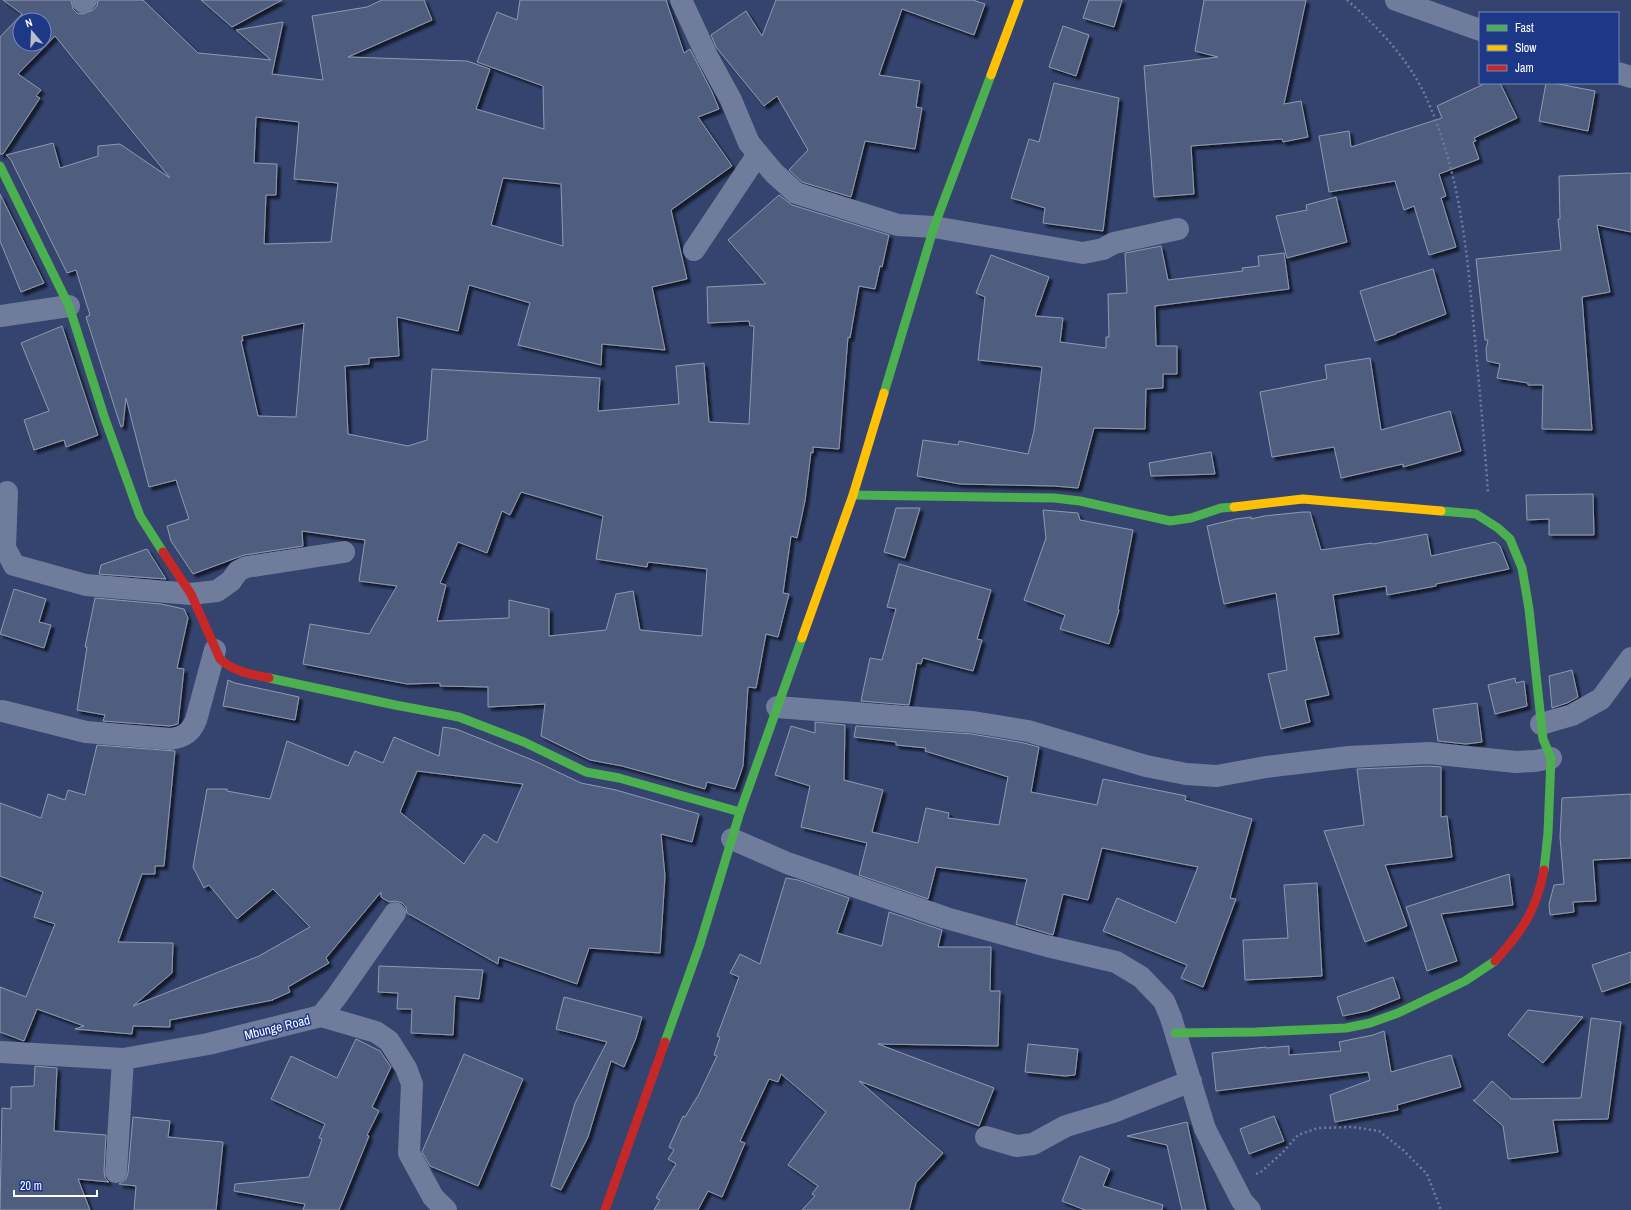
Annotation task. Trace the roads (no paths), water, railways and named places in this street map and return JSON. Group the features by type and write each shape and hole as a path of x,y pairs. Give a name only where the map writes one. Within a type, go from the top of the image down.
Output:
{"street":[{"path":"681,0 707,56 731,100 749,143 774,173 796,193 898,225 934,227 1083,253 1103,249 1114,242 1178,229"},
{"path":"605,1210 700,944 740,812 853,496 934,227 1019,0"},
{"path":"1396,0 1479,30"},
{"path":"1619,73 1631,77"},
{"path":"694,250 758,154"},
{"path":"0,166 69,306 105,419 140,516 191,594 215,650 220,659 228,666 238,671 395,705 459,717 524,742 586,772 619,778 740,812"},
{"path":"0,316 69,306"},
{"path":"7,492 5,548 14,565 86,585 191,594 217,590 231,581 238,571 246,567 344,552"},
{"path":"853,496 1054,498 1080,501 1170,521 1191,518 1221,508 1303,499 1476,514 1510,539 1522,568 1529,609 1543,740 1551,758 1545,866 1540,892 1530,916 1512,942 1492,964 1465,981 1398,1013 1370,1024 1346,1028 1256,1032 1175,1033"},
{"path":"2,711 86,732 171,739 180,738 187,734 193,727 196,720 215,650"},
{"path":"1541,724 1572,715 1601,699 1631,658"},
{"path":"777,707 973,722 1028,731 1146,766 1186,774 1217,776 1266,767 1349,757 1429,753 1516,762 1551,758"},
{"path":"732,838 787,863 946,918 1047,946 1116,962 1141,977 1164,1001 1191,1081 1205,1129 1242,1201 1250,1210"},
{"path":"321,1016 396,913"},
{"name":"Mbunge Road","path":"0,1052 123,1059 208,1044 321,1016 376,1032 389,1041 398,1054 406,1068 412,1084 409,1153 434,1206"},
{"path":"116,1172 123,1059"},
{"path":"986,1137 1016,1146 1033,1144 1066,1126 1113,1112 1191,1081"}]}
